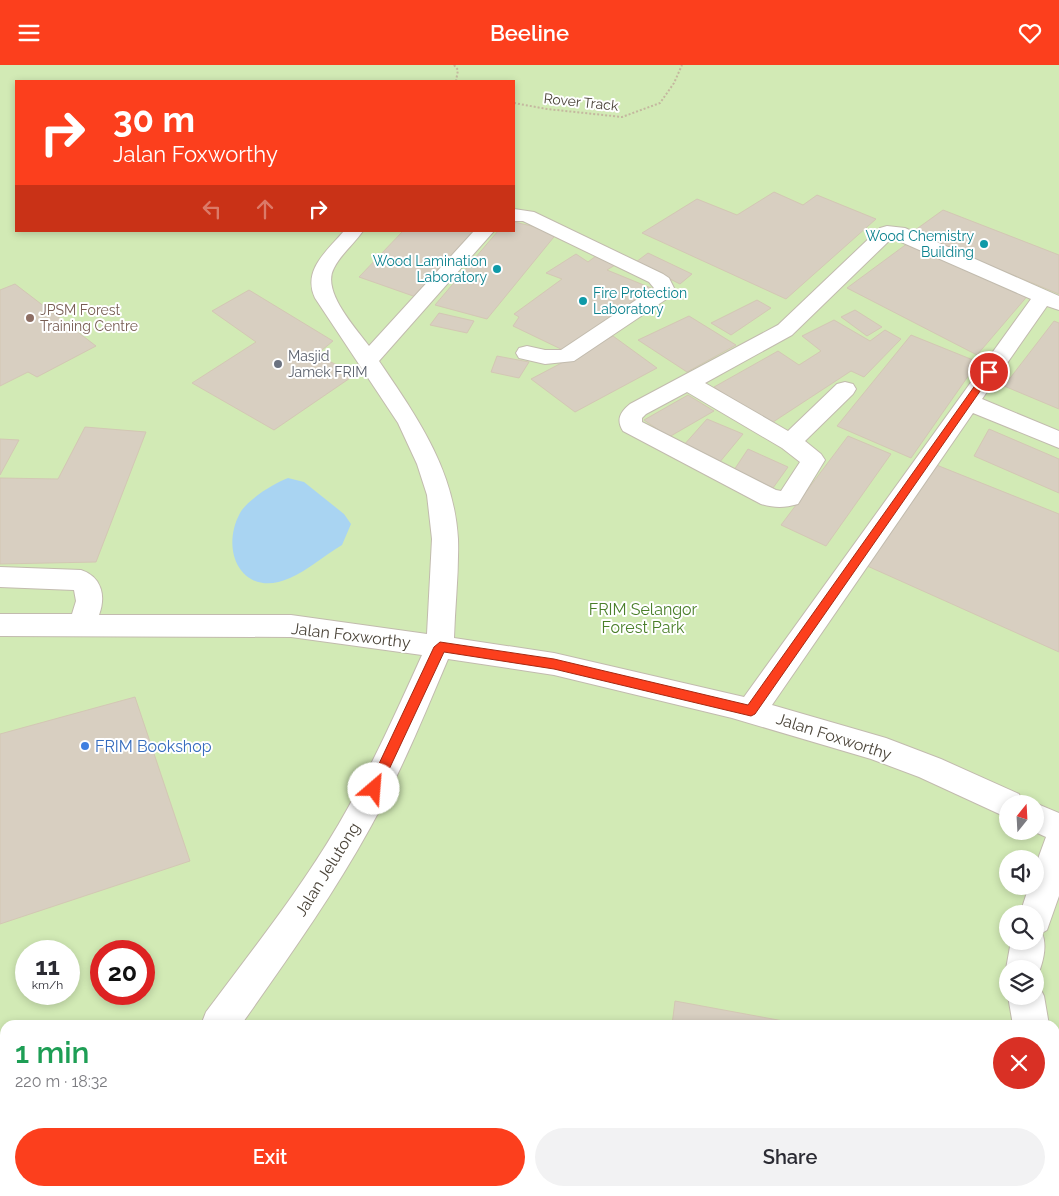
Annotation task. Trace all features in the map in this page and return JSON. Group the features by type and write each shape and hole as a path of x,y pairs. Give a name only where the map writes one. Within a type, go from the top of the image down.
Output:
{"street":[{"path":"515,215 527,216 656,278 662,282 664,289 661,294 566,356 545,357 528,353"},
{"path":"353,232 324,267 319,278 320,287 325,298 409,422 429,464 439,495 445,539 440,647"},
{"path":"368,361 484,232"},
{"path":"688,383 790,443 813,460 789,498 780,500 770,498 724,476 631,425 629,420 632,414 638,409 785,330 887,232 898,233 1051,300 968,402 751,711"},
{"path":"790,443 845,389"},
{"path":"968,402 1059,440"},
{"path":"0,577 81,580 88,586 92,596 81,625"},
{"name":"Jalan Foxworthy","path":"0,625 291,626 554,664 751,711 875,747 930,768 999,800"},
{"name":"Jalan Jelutong","path":"223,1020 320,884 360,817 388,762 440,647"},
{"path":"1044,821 1059,827"},
{"path":"1039,905 1059,843"},
{"path":"1028,1005 1030,1020"}],"path":[{"path":"454,65 458,70 456,80"},
{"name":"Rover Track","path":"515,103 547,109 622,117 660,103 674,83 682,65"}],"green space":[{"name":"FRIM Selangor Forest Park","path":"0,65 1059,65 1059,1020 0,1020"}],"water":[{"path":"288,478 304,482 344,514 351,524 342,545 303,571 290,578 273,583 259,582 248,577 240,568 234,556 232,543 234,528 240,513 248,503 269,488"}],"building":[{"path":"774,192 803,205 817,195 876,219 786,299 642,233 697,199 737,215"},
{"name":"Wood Chemistry Building","path":"943,210 1059,255 1059,294 911,233"},
{"name":"Wood Lamination Laboratory","path":"515,222 558,232 487,319 435,305 497,232 515,232"},
{"name":"Wood Lamination Laboratory","path":"402,232 475,232 416,297 359,277"},
{"path":"908,243 1030,293 977,355 847,288"},
{"path":"648,253 692,274 680,284 636,262"},
{"name":"Fire Protection Laboratory","path":"576,254 588,262 596,256 615,265 607,270 651,288 565,351 513,326 519,317 514,314 562,279 546,273"},
{"name":"JPSM Forest Training Centre","path":"15,284 96,346 37,377 28,372 0,386 0,290"},
{"name":"Masjid Jamek FRIM","path":"249,290 333,341 316,355 356,374 274,430 192,383 256,342 212,311"},
{"path":"757,300 771,308 731,335 711,323"},
{"path":"855,310 882,327 867,336 841,317"},
{"path":"439,313 474,321 467,333 430,325"},
{"path":"689,316 736,345 687,372 638,340"},
{"path":"834,320 870,341 885,330 901,339 864,377 851,371 770,424 714,387 778,351 799,365 821,351 802,336"},
{"path":"1054,321 1059,323 1059,409 1004,386"},
{"path":"911,335 978,362 911,458 837,426"},
{"path":"613,336 657,368 575,412 531,379"},
{"path":"497,356 529,362 519,378 491,372"},
{"path":"688,395 714,411 669,437 644,420"},
{"path":"707,419 743,434 719,463 683,446"},
{"path":"85,427 146,432 96,562 0,564 0,478 58,479"},
{"path":"989,429 1059,459 1059,493 974,456"},
{"path":"848,436 891,454 826,546 781,525"},
{"path":"0,439 19,440 0,475"},
{"path":"748,449 788,467 773,488 734,470"},
{"path":"934,464 1059,514 1059,652 865,565"},
{"path":"135,697 190,861 0,924 0,734"},
{"path":"675,1001 778,1020 673,1020"}],"place":[{"name":"Wood Chemistry Building","path":"984,244"},
{"name":"Wood Lamination Laboratory","path":"497,269"},
{"name":"Fire Protection Laboratory","path":"583,301"},
{"name":"JPSM Forest Training Centre","path":"30,318"},
{"name":"Masjid Jamek FRIM","path":"278,364"},
{"name":"FRIM Bookshop","path":"85,746"}],"route":[{"path":"374,789 440,647 554,664 751,711 989,372"}]}
